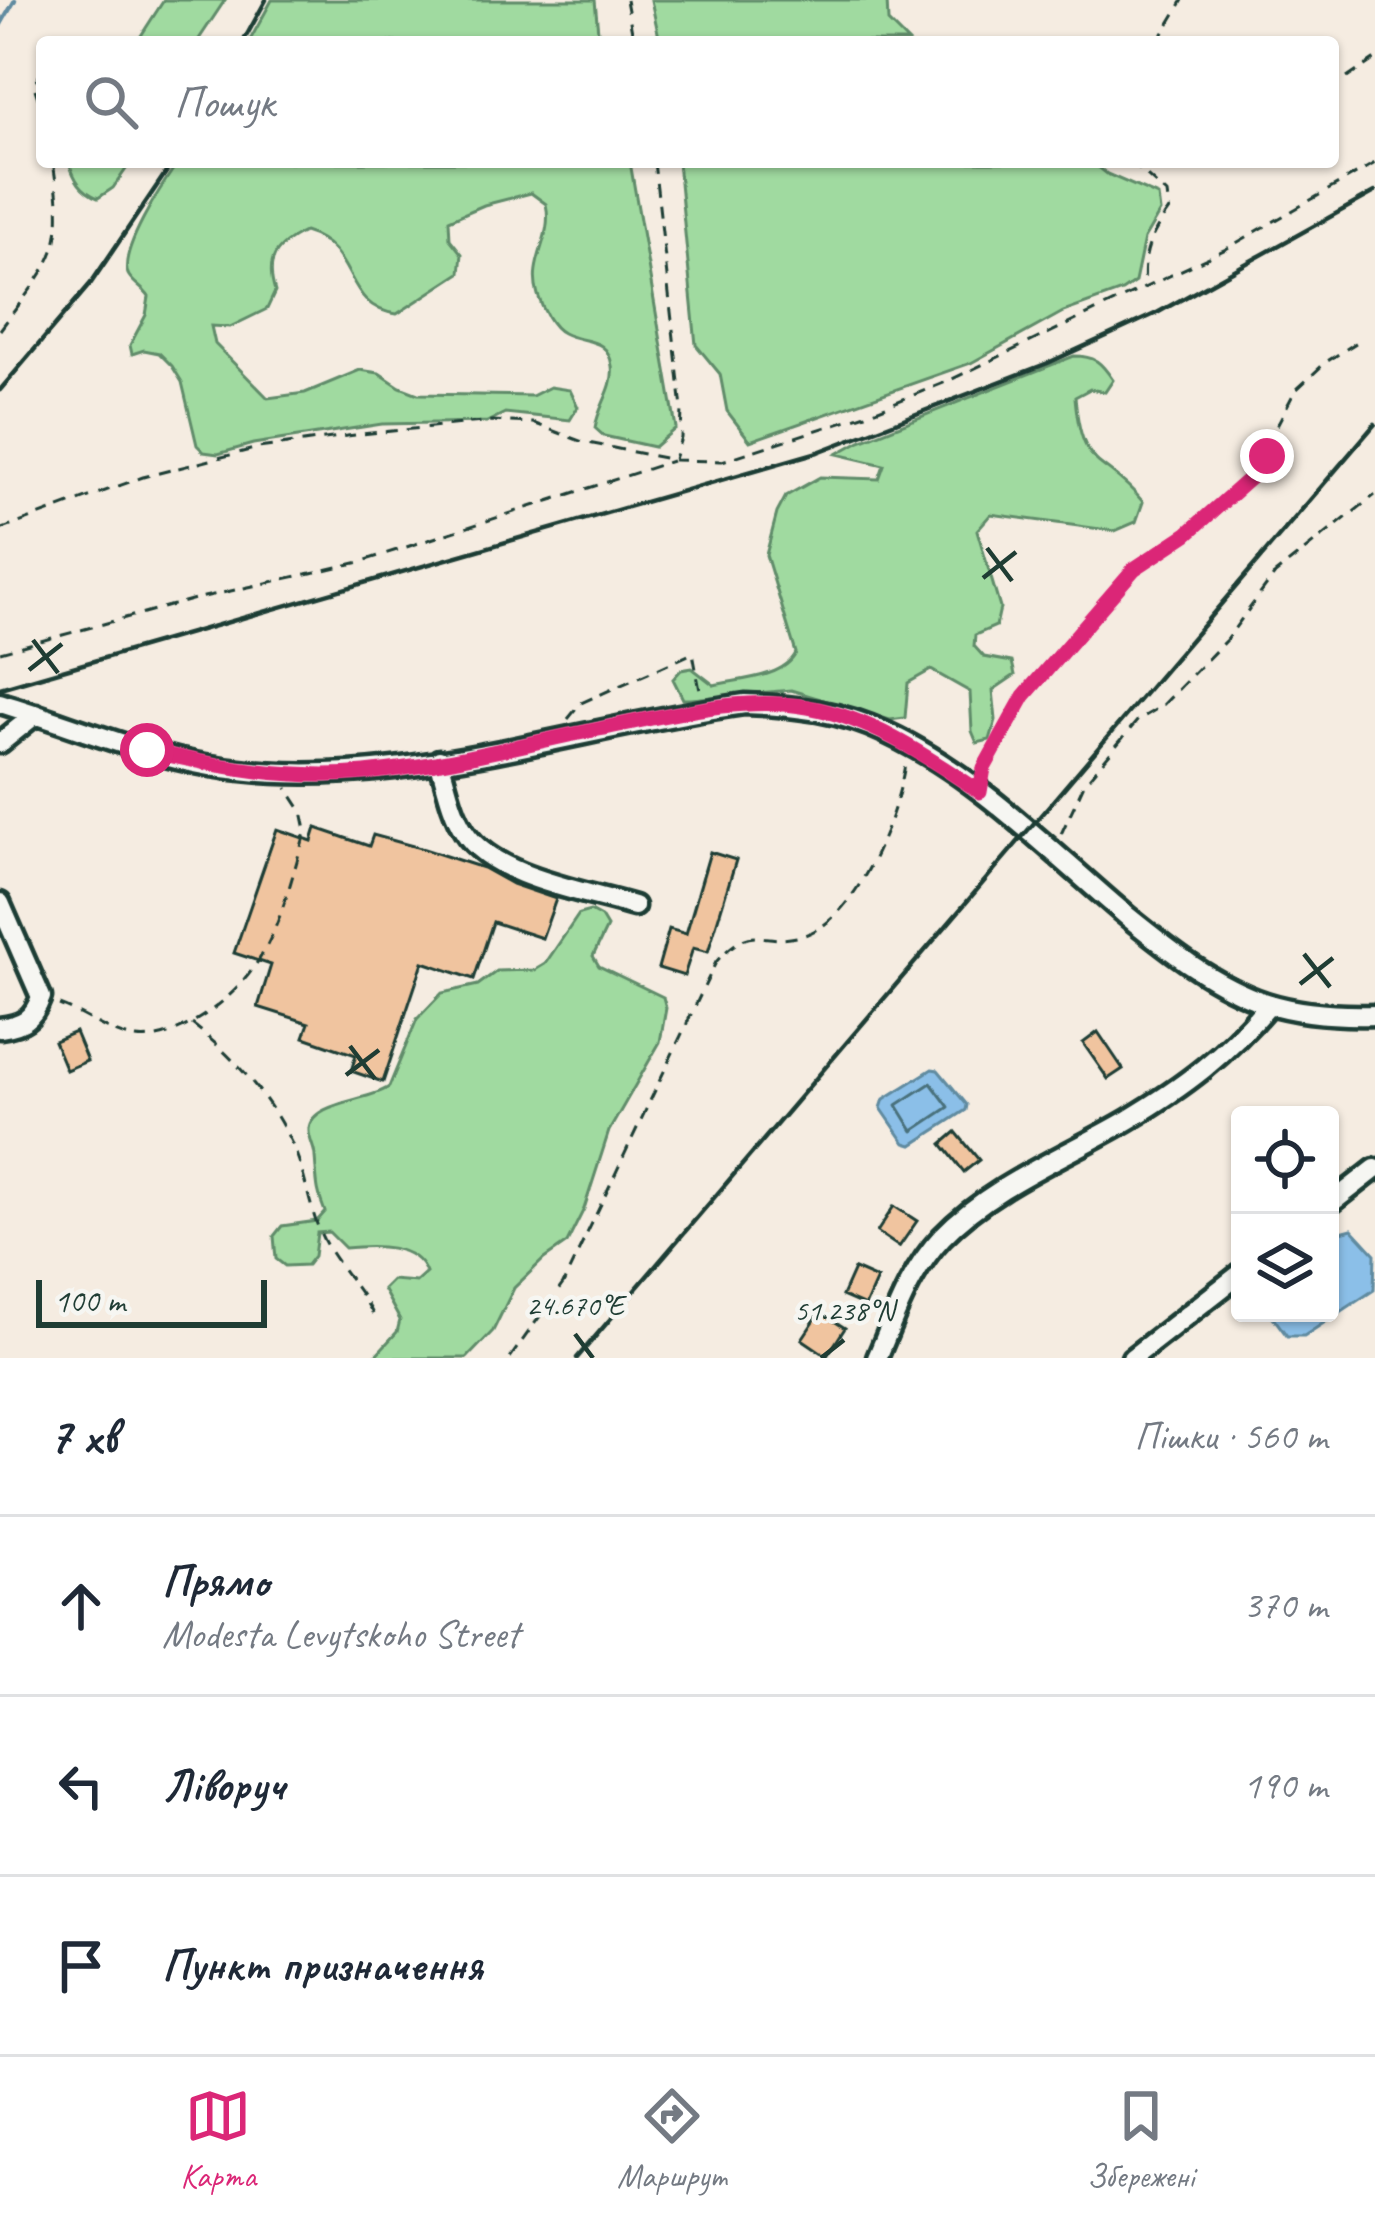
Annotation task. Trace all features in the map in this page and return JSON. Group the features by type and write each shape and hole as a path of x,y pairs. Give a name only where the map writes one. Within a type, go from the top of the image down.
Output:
{"street":[{"path":"0,703 189,761 284,773 365,773 745,704 807,707 887,733 980,792 1165,947 1226,987 1269,1004 1339,1016 1375,1015"},
{"path":"0,742 36,714"},
{"path":"439,760 462,828 488,857 509,868 634,906"},
{"path":"0,903 41,997 35,1014 20,1025 0,1028"},
{"path":"877,1358 912,1276 940,1239 980,1204 1205,1071 1269,1004"},
{"path":"1339,1197 1375,1169"},
{"path":"1132,1358 1231,1281"}],"path":[{"path":"626,0 633,36"},
{"path":"1162,36 1183,0"},
{"path":"1347,78 1375,59"},
{"path":"0,530 143,477 258,448 362,434 492,422 533,423 584,442 674,460 722,461 946,382 1226,249 1375,163"},
{"path":"0,330 55,255 59,214 54,168"},
{"path":"655,168 682,409 674,460"},
{"path":"1138,168 1167,194 1169,210 1148,242 1143,263 1145,289"},
{"path":"980,792 984,768 1024,696 1134,569 1187,534 1250,478 1267,456 1276,425 1295,391 1326,362 1362,339"},
{"path":"0,652 196,599 360,562 674,460"},
{"path":"1050,850 1084,784 1138,720 1162,706 1226,640 1275,574 1375,495"},
{"path":"552,738 581,703 693,652 704,710"},
{"path":"510,1358 563,1284 716,962 744,938 802,936 839,912 863,878 882,838 908,745"},
{"path":"41,997 126,1036 144,1039 180,1030 240,990 268,947 306,830 284,773"},
{"path":"190,1023 259,1091 286,1129 326,1245 362,1291 374,1316"}],"green space":[{"path":"164,0 225,0 201,36 141,36"},
{"path":"272,0 595,0 598,36 252,36"},
{"path":"651,0 887,0 888,22 902,36 659,36"},
{"path":"71,168 127,168 113,188 98,198"},
{"path":"174,168 631,168 676,428 654,447 604,436 595,428 611,382 610,356 600,345 559,330 545,311 536,271 548,216 546,204 531,193 449,220 450,239 462,254 460,273 397,314 367,300 334,251 304,232 275,255 271,271 275,292 267,309 230,327 211,326 215,344 268,398 305,393 360,370 379,373 418,394 532,396 550,387 570,390 578,407 570,420 505,413 487,422 382,424 218,454 204,452 197,445 182,382 172,366 159,353 132,354 130,345 146,315 149,297 129,276 127,266 143,218"},
{"path":"679,168 1100,168 1158,196 1160,212 1144,239 1135,282 1122,291 1063,312 971,363 750,441 727,411 720,374 696,345"},
{"path":"1074,356 1097,361 1113,380 1105,392 1090,389 1075,397 1089,452 1143,502 1136,522 1115,531 991,514 977,530 1000,608 996,626 975,635 974,646 984,657 1012,662 1015,675 993,690 996,720 990,740 977,743 972,731 970,692 931,670 908,683 905,718 890,720 791,690 683,699 673,679 681,670 692,668 714,685 771,673 796,653 766,555 786,496 820,477 879,479 884,465 837,454"},
{"path":"590,911 607,927 593,956 599,966 663,997 666,1008 660,1042 609,1131 584,1209 567,1243 514,1288 493,1331 467,1358 373,1358 397,1332 400,1320 383,1289 392,1280 416,1282 426,1273 403,1251 345,1248 329,1232 317,1233 314,1256 307,1265 285,1266 276,1259 274,1236 282,1226 317,1221 325,1212 309,1132 312,1120 330,1108 389,1087 417,1019 442,993 478,985 497,971 535,970 545,964 579,914"}],"water":[{"path":"932,1069 938,1070 967,1105 966,1110 912,1145 905,1143 881,1108 884,1099"},
{"path":"1352,1229 1375,1254 1374,1290 1339,1313 1339,1233"},
{"path":"1277,1322 1325,1322 1304,1336 1287,1336"}],"building":[{"path":"316,828 369,846 373,835 424,849 556,899 542,938 493,922 474,979 423,962 383,1082 351,1071 356,1055 304,1037 309,1023 258,1007 271,965 234,953 277,829 312,841"},
{"path":"710,852 736,860 708,952 693,948 684,976 658,968 669,929 686,934"},
{"path":"75,1032 87,1061 66,1070 54,1041"},
{"path":"1098,1032 1123,1069 1108,1079 1083,1043"},
{"path":"956,1132 979,1160 964,1172 942,1144"},
{"path":"894,1206 917,1221 899,1247 877,1232"},
{"path":"854,1269 877,1279 865,1306 842,1296"},
{"path":"820,1312 845,1328 827,1356 802,1339"}],"waterway":[{"path":"0,26 15,0"}],"railway":[{"path":"246,36 266,0"},
{"path":"0,390 91,283 169,168"},
{"path":"0,688 818,452 1048,363 1157,313 1375,192"},
{"path":"577,1358 1375,424"}],"route":[{"path":"147,750 211,766 298,774 365,773 679,713 745,704 807,707 887,733 980,792 984,768 1024,696 1134,569 1187,534 1250,478 1267,456"}]}
